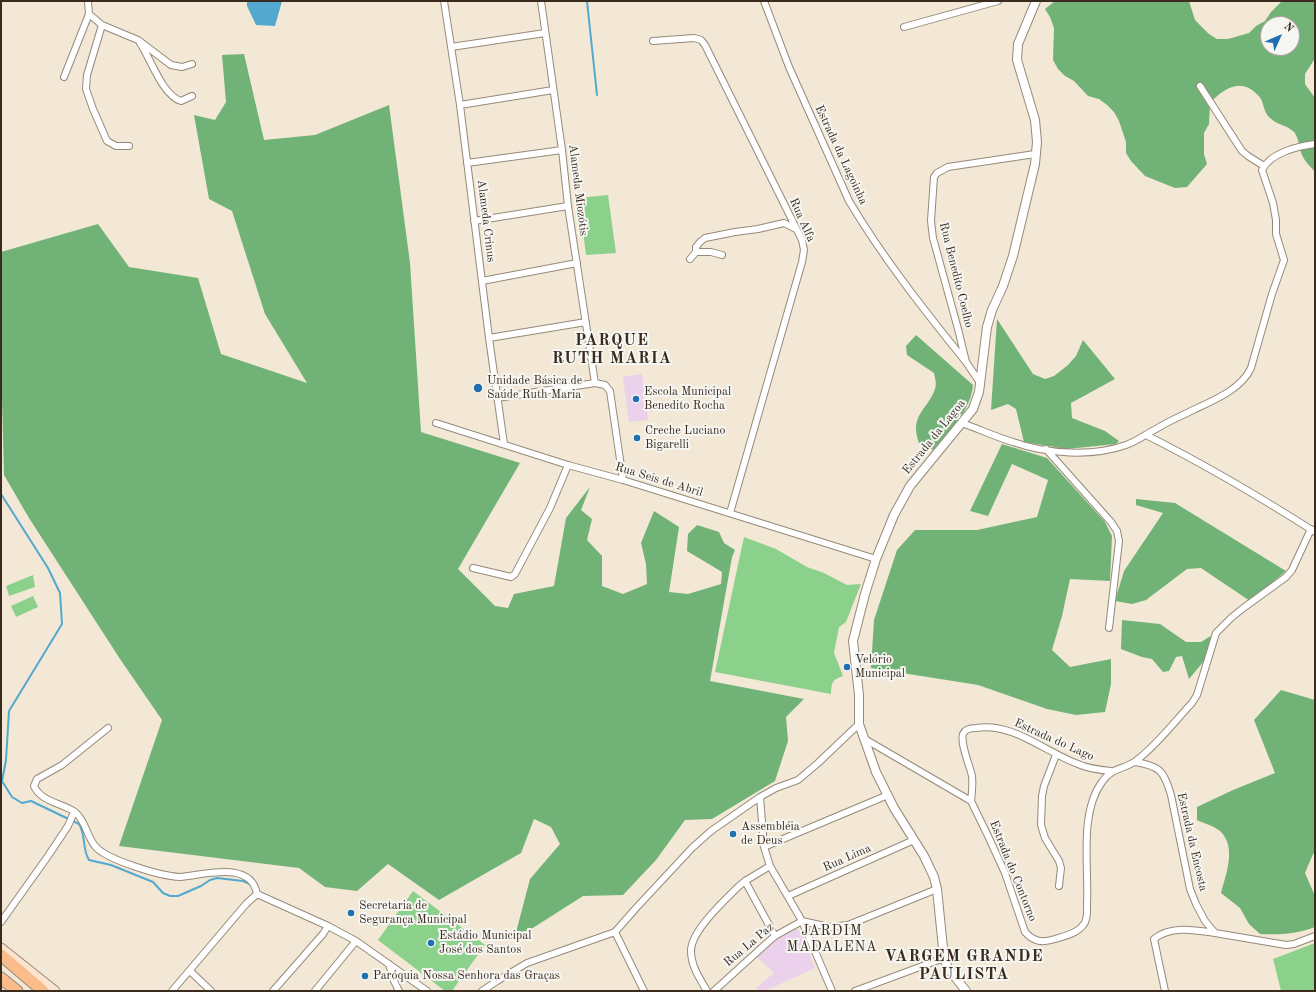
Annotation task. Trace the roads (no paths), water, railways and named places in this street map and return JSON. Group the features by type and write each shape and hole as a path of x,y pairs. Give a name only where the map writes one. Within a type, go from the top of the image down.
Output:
{"highway":[{"path":"1,955 43,991"},
{"path":"1,978 17,991"}],"main road":[{"path":"1,948 55,991"}],"street":[{"path":"64,77 89,14 88,1"},
{"name":"Alameda Crinus","path":"444,1 460,105 489,338 504,444"},
{"name":"Alameda Miozótis","path":"541,1 562,150 568,206 595,383"},
{"name":"Estrada da Lagoinha","path":"764,1 789,67 849,201 910,292 966,362"},
{"path":"904,27 998,1"},
{"name":"Estrada da Lagoa","path":"944,958 937,889 930,867 888,796 876,772 863,738 859,724 859,694 853,642 865,594 889,524 910,486 973,409 978,397 988,326 992,310 1003,286 1013,256 1035,164 1037,142 1035,120 1019,70 1017,51 1018,44 1036,1"},
{"path":"89,14 102,25 138,40 172,65 182,67 192,64"},
{"path":"102,25 87,75 86,89 107,141 116,146 129,146"},
{"path":"451,47 545,33"},
{"name":"Rua Alfa","path":"653,41 694,38 701,40 705,44 802,240 804,250 802,262 730,513"},
{"path":"138,40 148,55 154,69 169,94 175,99 182,101 192,96"},
{"path":"1200,86 1242,151 1264,166"},
{"path":"460,105 553,90"},
{"path":"962,423 1014,443 1079,453 1099,451 1127,444 1231,390 1247,376 1251,368 1272,294 1284,260 1276,234 1276,220 1273,203 1262,174 1262,170 1264,166 1274,157 1298,146 1315,144"},
{"path":"467,163 562,150"},
{"name":"Rua Benedito Coelho","path":"981,384 966,362 933,238 931,221 934,177 942,169 948,167 1036,154"},
{"path":"474,221 568,206"},
{"path":"690,259 696,252 696,247 705,238 784,223 796,229"},
{"path":"696,252 711,252 722,255"},
{"path":"482,281 577,263"},
{"path":"489,338 586,322"},
{"path":"497,398 595,383 605,385 610,391 623,480"},
{"name":"Rua Seis de Abril","path":"436,423 876,559"},
{"path":"1111,771 1135,762 1155,743 1195,698 1216,633 1242,609 1286,577 1292,570 1313,531 1240,485 1146,434"},
{"path":"1046,449 1111,522 1117,531 1118,540 1109,628"},
{"path":"473,568 511,577 515,574 550,508 568,465"},
{"path":"482,991 519,967 615,932 692,848 710,831 760,797 776,788 798,780 859,724"},
{"name":"Estrada do Lago","path":"971,801 972,776 962,741 963,733 968,729 982,727 1003,729 1021,736 1056,755 1094,770 1111,771"},
{"path":"108,728 62,765 38,779 34,786 36,791 74,815 85,824 90,838 96,847 113,858 158,874 172,877 230,872 239,873 251,880 256,887 257,894"},
{"path":"863,738 971,801"},
{"path":"1056,755 1044,786 1042,796 1042,825 1045,838 1059,861 1061,868 1059,886"},
{"name":"Estrada da Encosta","path":"1135,762 1153,766 1164,775 1171,795 1190,888 1199,909 1215,933"},
{"name":"Estrada do Contorno","path":"971,801 1005,873 1025,932 1036,940 1047,942 1072,933 1080,929 1085,923 1088,897 1087,828 1095,795 1101,782 1111,771"},
{"path":"764,847 888,796"},
{"path":"760,797 764,847 770,866 802,920 832,991"},
{"path":"1,922 48,856 74,815"},
{"name":"Rua Lima","path":"788,896 914,840"},
{"path":"707,991 696,972 692,960 692,942 700,928 745,881 770,866"},
{"path":"745,881 775,936"},
{"path":"802,920 829,927 848,925 937,889"},
{"path":"257,894 328,926 356,941 427,991"},
{"path":"172,991 246,904 257,894"},
{"name":"Rua La Paz","path":"714,991 775,936 802,920"},
{"path":"273,991 323,934 328,926"},
{"path":"1165,991 1154,939 1160,934 1176,930 1194,929 1286,945 1294,944 1315,936"},
{"path":"615,932 644,991"},
{"path":"315,991 356,941"},
{"path":"855,991 944,958 948,968 966,991"},
{"path":"389,964 394,981 399,991"},
{"path":"190,971 211,991"},
{"path":"415,982 418,991"}],"water":[{"path":"247,1 282,1 275,26 256,25 247,6"}],"waterway":[{"path":"587,1 597,95"},
{"path":"1,494 48,568 60,593 62,624 9,711 6,760 2,781 12,797 22,803 31,801 79,824 83,833 85,851 89,860 111,865 153,882 163,893 170,896 178,896 217,878 243,881 250,884"}],"place":[{"name":"Unidade Básica de Saúde Ruth Maria","path":"478,388"},
{"name":"Escola Municipal Benedito Rocha","path":"636,399"},
{"name":"Creche Luciano Bigarelli","path":"637,438"},
{"name":"Velório Municipal","path":"847,667"},
{"name":"Assembléia de Deus","path":"733,834"},
{"name":"Secretaria de Segurança Municipal","path":"351,913"},
{"name":"Estádio Municipal José dos Santos","path":"431,943"},
{"name":"Paróquia Nossa Senhora das Graças","path":"365,976"}],"district":[{"name":"PARQUE RUTH MARIA","path":"612,350"},
{"name":"JARDIM MADALENA","path":"832,940"},
{"name":"VARGEM GRANDE PAULISTA","path":"964,966"}]}
